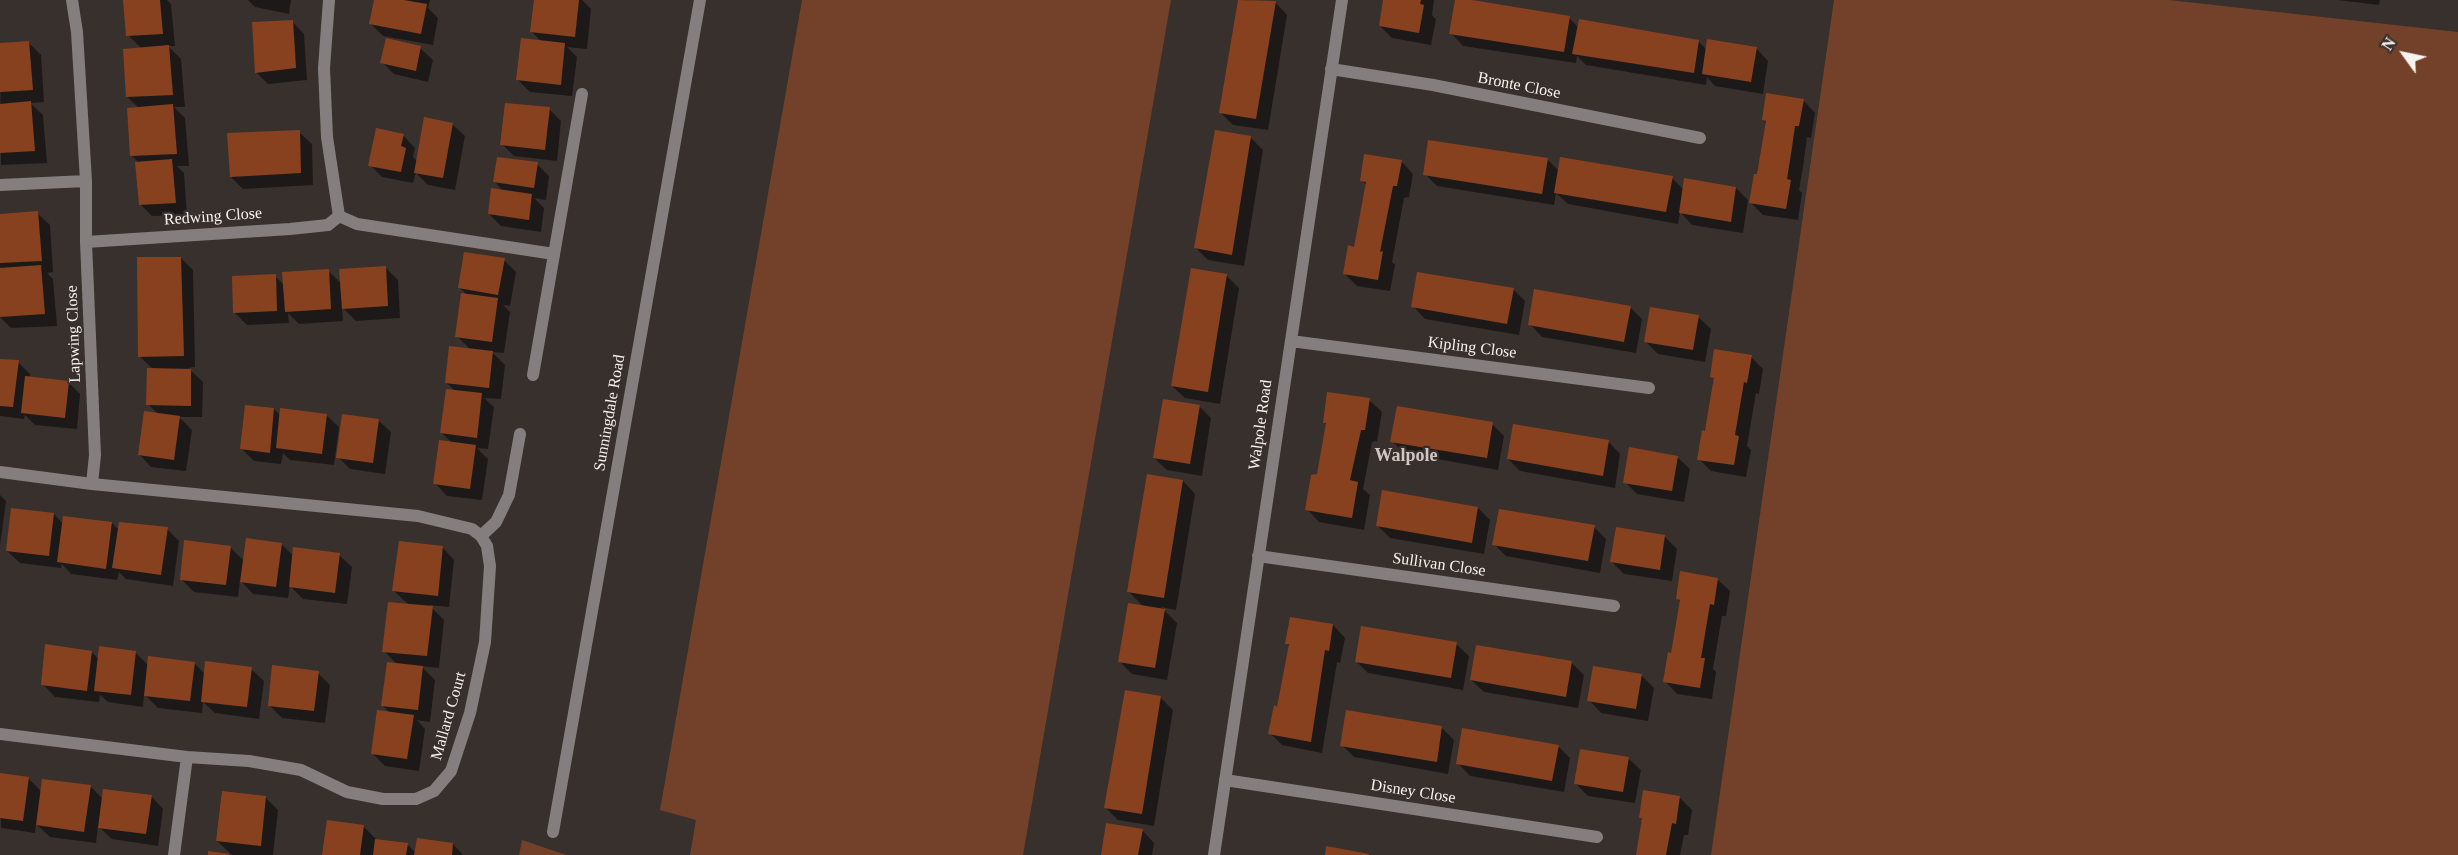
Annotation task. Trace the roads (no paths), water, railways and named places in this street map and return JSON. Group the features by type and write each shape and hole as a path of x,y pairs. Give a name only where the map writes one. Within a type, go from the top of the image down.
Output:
{"street":[{"name":"Lapwing Close","path":"72,0 77,32 86,181 86,242 95,454 92,484"},
{"path":"329,0 325,79 327,137 339,216 357,224 554,254"},
{"name":"Sunningdale Road","path":"553,832 700,0"},
{"name":"Walpole Road","path":"1214,855 1342,0"},
{"name":"Bronte Close","path":"1332,69 1433,85 1700,138"},
{"path":"533,375 582,94"},
{"path":"0,185 86,181"},
{"name":"Redwing Close","path":"86,242 291,229 328,225 339,216"},
{"name":"Kipling Close","path":"1290,341 1649,388"},
{"path":"0,472 92,484 417,516 472,529 481,536 496,522 509,495 520,434"},
{"name":"Mallard Court","path":"0,734 187,757 249,761 301,770 347,792 383,799 416,799 434,791 451,771 470,712 485,642 490,566 487,546 481,536"},
{"name":"Sullivan Close","path":"1258,556 1614,606"},
{"path":"174,855 187,757"},
{"name":"Disney Close","path":"1225,780 1597,837"}],"district":[{"name":"Walpole","path":"1406,456"}]}
